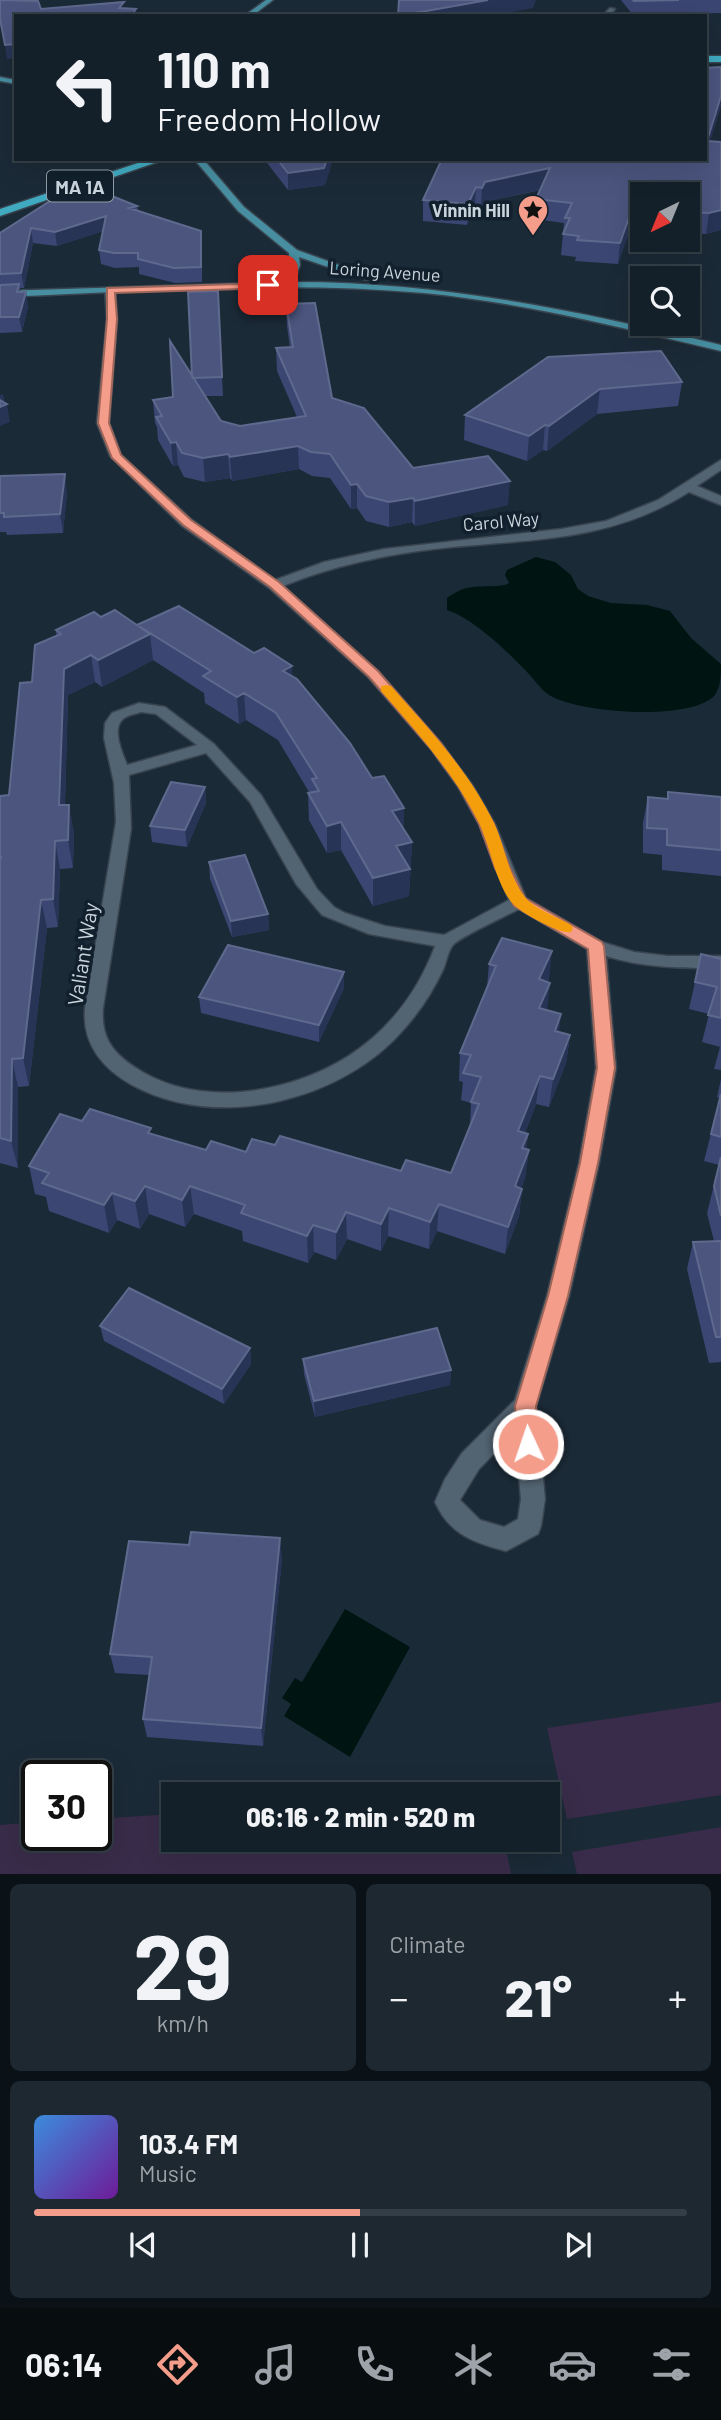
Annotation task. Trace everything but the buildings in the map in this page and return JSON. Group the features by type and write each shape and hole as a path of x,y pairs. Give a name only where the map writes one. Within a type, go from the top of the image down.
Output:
{"highway":[{"name":"MA 1A","path":"0,214 155,161"}],"main road":[{"path":"250,14 270,0"},
{"path":"200,161 240,209 294,252 366,278 453,293"},
{"path":"288,284 295,265 294,252"},
{"name":"Loring Avenue","path":"0,294 288,284 353,285 453,293 564,312 721,348"}],"street":[{"path":"607,14 612,9"},
{"path":"110,290 112,319 103,423 116,456 187,523 274,585 357,657 436,746 465,786 487,824 519,902 596,946 633,958 679,963 721,962"},
{"name":"Carol Way","path":"274,585 333,562 369,555 446,544 577,531 601,525 638,514 688,487 721,464"},
{"path":"688,487 721,501"},
{"name":"Valiant Way","path":"139,707 160,710 209,747 229,765 264,811 311,892 327,911 388,932 446,941 428,983 377,1045 342,1068 296,1087 248,1099 195,1100 171,1095 145,1083 105,1053 95,1034 95,1010 117,882 125,810 121,772 110,731 117,716 130,709 139,707"},
{"path":"121,772 209,747"},
{"path":"446,941 519,902"},
{"path":"526,1406 498,1436 479,1450 454,1481 447,1503 458,1521 479,1532 506,1539 529,1526 533,1499 528,1462 526,1406 558,1296 589,1163 606,1068 596,946"}],"shaded area":[{"path":"536,557 555,562 571,575 578,589 588,596 611,603 647,605 670,611 691,638 721,664 720,684 715,695 702,703 683,709 660,712 608,710 563,701 546,693 490,636 447,610 447,598 455,593 469,587 505,585 509,583 505,575 507,570"},
{"path":"345,1609 410,1647 350,1757 284,1716 291,1704 282,1698 295,1678 302,1682"},
{"path":"721,1702 721,1795 567,1819 547,1728"},
{"path":"161,1815 161,1852 507,1852 511,1874 0,1874 0,1825 21,1823 21,1851 112,1851 112,1818"},
{"path":"721,1827 721,1874 577,1874 572,1852"}],"slow traffic":[{"path":"386,689 436,746 465,786 487,824 519,902 565,928"}],"place":[{"name":"Vinnin Hill","path":"533,237"}],"route":[{"path":"268,285 110,290 112,319 109,380 103,423 116,456 136,477 187,523 274,585 357,657 436,746 465,786 487,824 519,902 596,946 598,998 605,1036 606,1068 589,1163 558,1296 526,1406 528,1444"}]}
